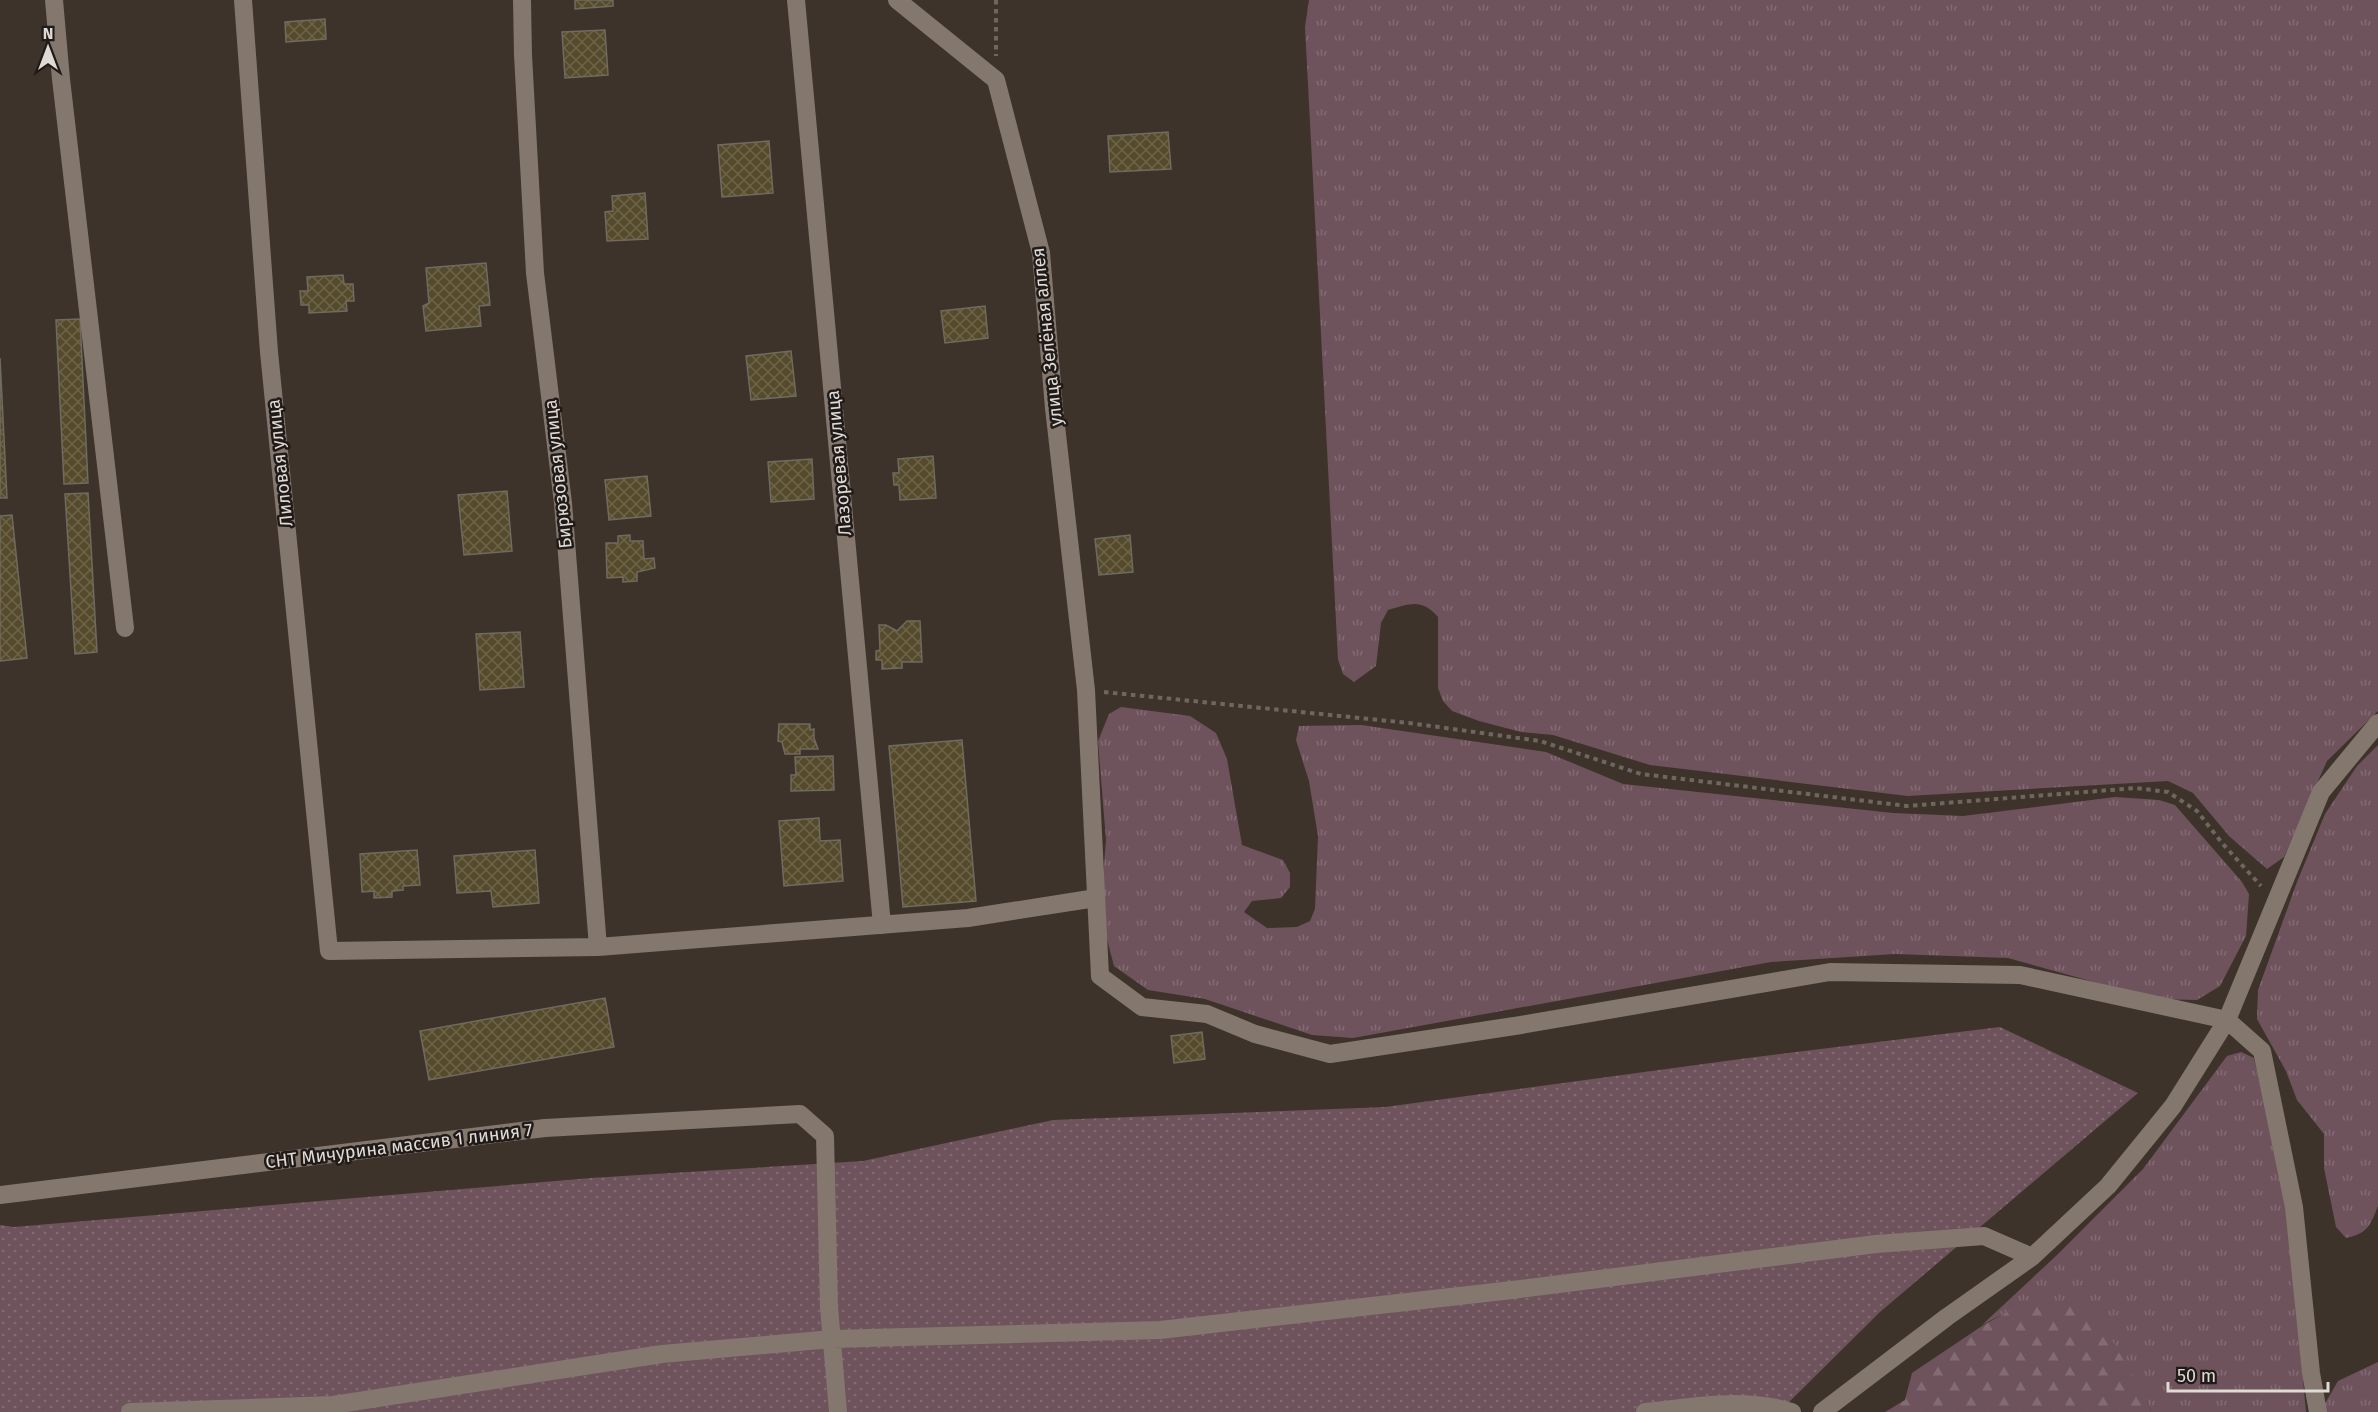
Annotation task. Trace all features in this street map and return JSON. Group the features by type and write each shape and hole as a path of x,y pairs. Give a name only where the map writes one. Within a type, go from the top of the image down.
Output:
{"street":[{"path":"54,0 61,79 125,628"},
{"name":"Лиловая улица","path":"243,0 270,351 329,951 598,947"},
{"name":"Бирюзовая улица","path":"522,0 535,273 563,503 598,947"},
{"name":"Лазоревая улица","path":"796,0 882,925"},
{"path":"897,0 996,80"},
{"name":"улица Зелёная аллея","path":"996,80 1041,254 1054,408 1086,690 1100,976 1142,1007 1207,1014 1255,1034 1330,1054 1521,1025 1830,972 2020,975 2226,1020"},
{"path":"1822,1412 1947,1317 2032,1257 2115,1177 2173,1106 2226,1020 2321,792 2378,723"},
{"path":"598,947 968,918 1096,898"},
{"path":"2226,1020 2262,1051 2294,1207 2310,1373 2318,1412"},
{"name":"СНТ Мичурина массив 1 линия 7","path":"0,1195 545,1128 800,1114 825,1136 829,1307 832,1339"},
{"path":"130,1412 333,1405 662,1354 832,1339 1160,1330 1512,1290 1876,1244 1984,1236 2032,1257"},
{"path":"832,1339 838,1412"},
{"path":"1645,1412 1741,1403 1776,1407 1792,1412"}],"path":[{"path":"996,0 996,80"},
{"path":"1086,690 1409,723 1540,741 1641,774 1907,806 2136,788 2168,792 2197,811 2222,843 2276,901"}],"green space":[{"path":"1309,0 2378,0 2378,711 2327,761 2284,857 2267,869 2229,836 2193,793 2168,781 1908,796 1650,765 1553,735 1521,732 1479,721 1452,711 1443,701 1438,688 1438,617 1421,605 1415,604 1388,610 1381,623 1376,666 1354,682 1343,674 1338,659 1305,27"},
{"path":"1121,707 1190,716 1216,733 1227,759 1242,845 1283,860 1290,873 1290,887 1281,898 1252,901 1244,912 1267,928 1297,927 1310,921 1315,909 1318,836 1309,781 1296,740 1299,726 1361,725 1546,752 1623,784 1893,813 1963,816 2115,797 2159,800 2175,805 2242,882 2249,894 2246,936 2220,986 2197,1000 2155,999 2008,958 1895,954 1771,962 1353,1038 1312,1035 1205,999 1148,990 1114,966 1100,912 1106,840 1098,741 1109,714"},
{"path":"2378,745 2378,1206 2373,1219 2364,1231 2346,1238 2336,1227 2324,1168 2324,1134 2297,1100 2286,1071 2257,1019 2258,990 2297,882 2325,814 2357,766"},
{"path":"2000,1027 2138,1093 1880,1312 1779,1412 0,1412 0,1225 14,1227 591,1178 863,1161 1053,1120 1385,1107"},
{"path":"2241,1052 2254,1058 2286,1200 2306,1412 2151,1412 2147,1401 2007,1312 1982,1325 2057,1255 2143,1169 2227,1056"},
{"path":"2066,1300 2101,1321 2151,1412 1885,1412 1905,1400 1912,1373 1982,1326 2007,1312"},
{"path":"2378,1362 2378,1412 2325,1412 2323,1407 2338,1381"}],"building":[{"path":"575,0 613,0 613,6 575,9"},
{"path":"325,19 326,39 286,42 285,22"},
{"path":"605,30 608,75 565,78 562,32"},
{"path":"1168,132 1171,169 1110,172 1108,136"},
{"path":"769,141 773,193 722,197 718,145"},
{"path":"645,193 648,239 607,241 605,212 613,211 612,196"},
{"path":"486,263 490,305 479,306 481,326 426,331 423,306 429,303 426,268"},
{"path":"343,275 344,284 353,284 354,301 346,301 347,311 309,313 309,305 301,305 300,291 308,291 307,277"},
{"path":"985,306 988,338 945,343 941,311"},
{"path":"80,319 88,483 64,484 56,320"},
{"path":"791,351 796,396 751,400 746,356"},
{"path":"0,358 7,498 0,498"},
{"path":"933,456 936,498 900,500 899,485 894,485 893,473 899,473 898,459"},
{"path":"812,459 814,499 771,502 768,462"},
{"path":"647,476 651,516 609,520 605,480"},
{"path":"507,491 512,551 464,555 458,495"},
{"path":"88,493 97,652 75,654 65,494"},
{"path":"12,515 27,658 0,661 0,516"},
{"path":"630,535 630,541 643,541 644,559 654,558 655,568 637,572 637,581 623,582 623,577 607,578 606,543 618,543 618,536"},
{"path":"1130,535 1133,572 1099,575 1095,539"},
{"path":"907,621 920,621 922,662 902,662 902,668 882,669 882,660 876,660 876,651 880,650 879,625 886,625 897,631"},
{"path":"520,632 524,687 480,690 476,634"},
{"path":"779,724 810,724 810,730 814,729 818,749 800,749 800,754 785,754 782,742 778,741"},
{"path":"962,740 976,901 903,907 889,746"},
{"path":"833,756 834,790 791,791 791,775 796,775 795,757"},
{"path":"819,818 820,841 840,840 843,881 784,886 779,821"},
{"path":"417,850 420,885 403,886 403,890 392,891 392,897 374,898 374,891 362,892 360,854"},
{"path":"535,850 539,903 493,907 491,891 457,893 454,856"},
{"path":"605,998 614,1047 429,1080 420,1031"},
{"path":"1202,1032 1205,1059 1174,1063 1171,1036"}]}
